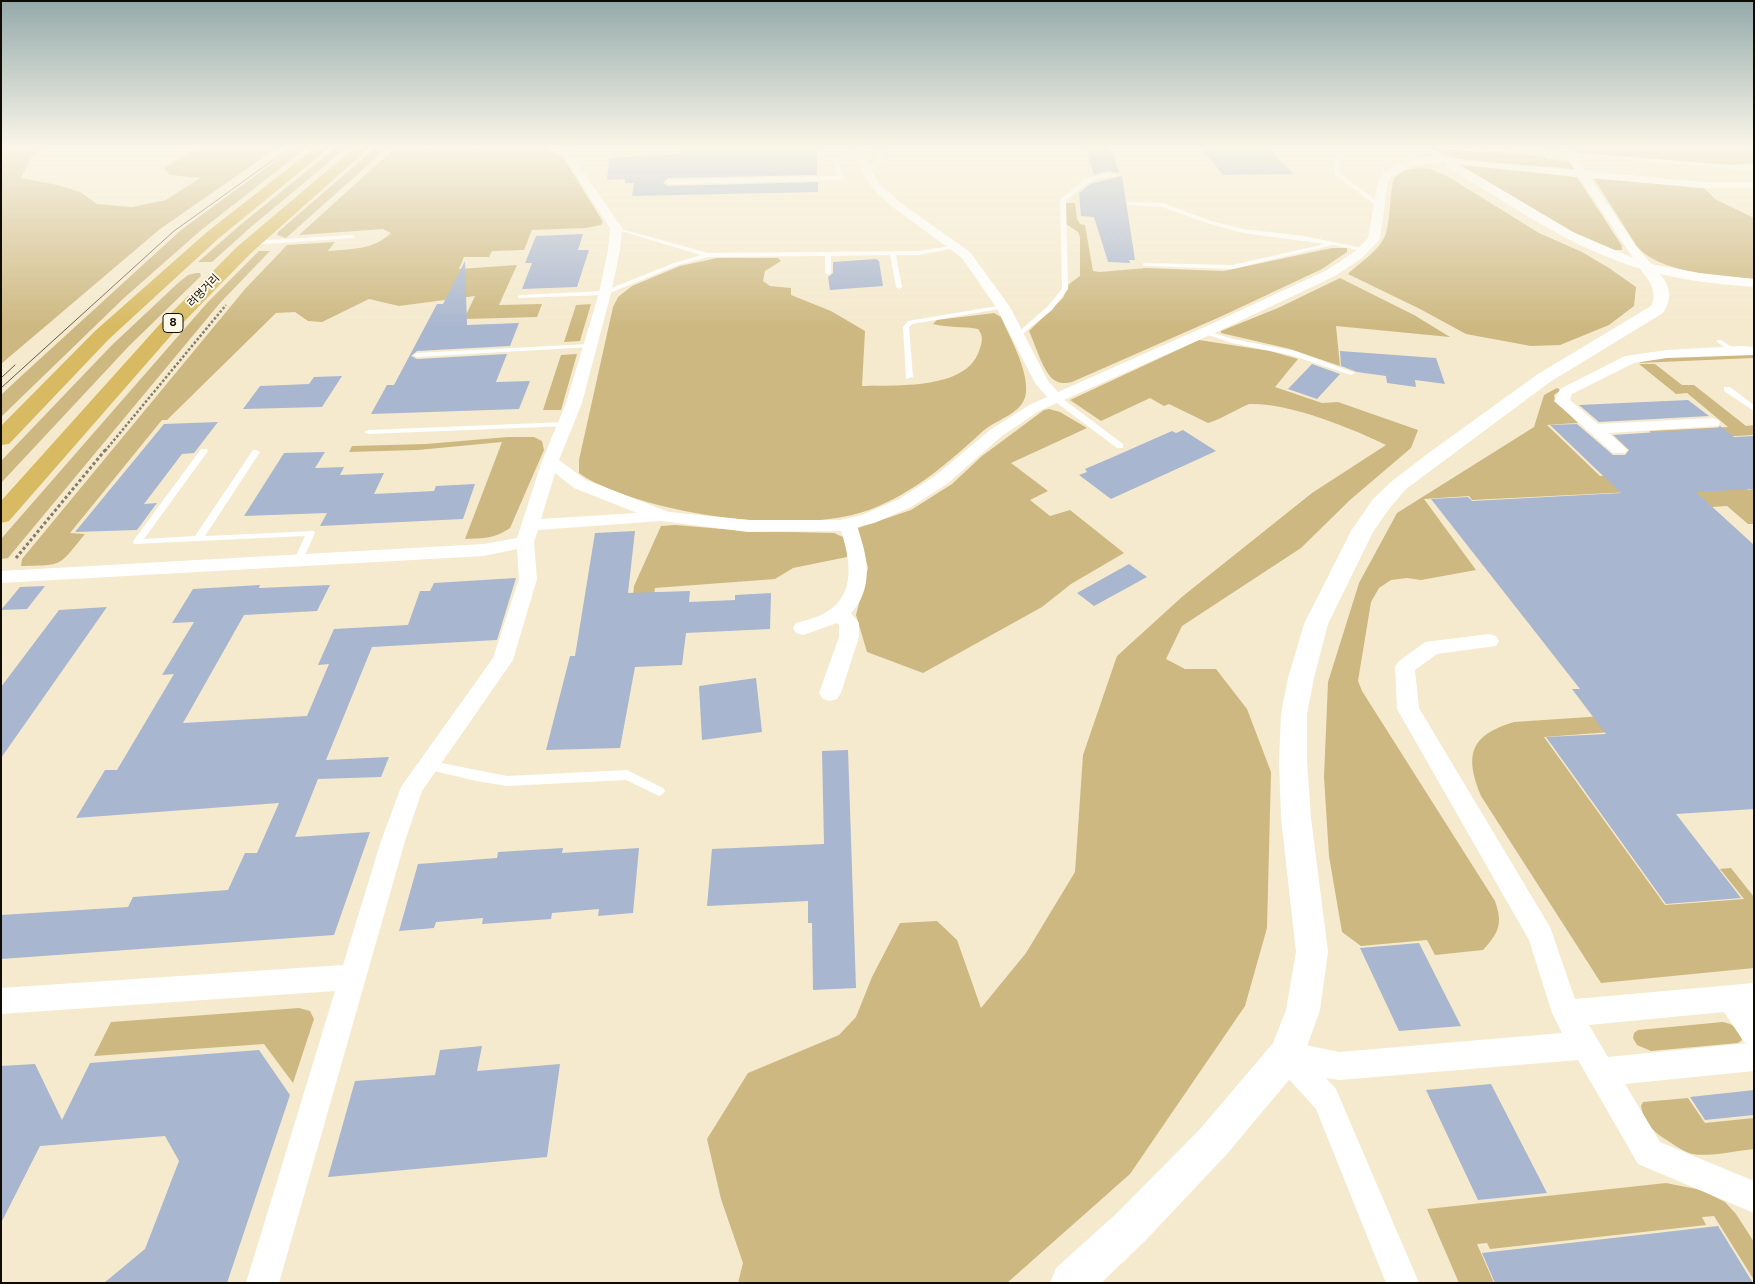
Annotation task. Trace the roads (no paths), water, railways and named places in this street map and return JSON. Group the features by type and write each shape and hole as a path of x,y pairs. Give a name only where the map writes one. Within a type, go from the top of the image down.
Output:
{"highway":[{"path":"1,439 102,335 213,235 247,208"},
{"name":"려명거리","path":"1,516 167,328 252,243 293,208"}],"street":[{"path":"262,1283 393,841 412,787 503,660 528,579 527,534 550,462 566,424 605,293 614,250 616,228 603,208"},
{"path":"901,208 966,255 1004,307 1042,383 1056,398"},
{"path":"550,462 580,484 666,517 748,526 802,527 847,524 868,519 905,503 942,480 996,432 1034,408 1317,281 1347,262 1364,249 1374,238 1377,229 1379,208"},
{"path":"1524,208 1565,232 1615,255 1646,266 1711,279 1754,283"},
{"path":"1071,1283 1131,1228 1214,1141 1286,1055 1303,1010 1312,952 1296,818 1293,761 1294,714 1300,678 1316,624 1362,531 1381,504 1399,485 1544,378 1656,309 1662,302 1663,295 1646,266 1631,248 1606,208"},
{"path":"1619,450 1562,400 1565,392 1630,359 1667,354 1732,350 1754,351"},
{"path":"1594,428 1712,423"},
{"path":"1,577 484,550 527,534 666,517"},
{"path":"803,628 826,621 839,613 852,598 858,585 860,563 855,543 847,524"},
{"path":"830,692 849,637 848,622 839,613"},
{"path":"1489,641 1432,647 1405,667 1408,709 1541,936 1566,1013 1649,1153 1754,1197"},
{"path":"1,1001 352,977"},
{"path":"1566,1013 1742,997 1754,1032"},
{"path":"1286,1055 1339,1066 1586,1045"},
{"path":"1286,1055 1326,1099 1403,1283"},
{"path":"1602,1072 1754,1057"},
{"path":"1326,1099 1339,1066"}],"lane":[{"path":"1018,335 1038,319 1060,297 1065,289 1063,208"},
{"path":"1168,208 1208,222 1243,231 1334,243 1364,249"},
{"path":"616,228 708,255"},
{"path":"252,243 352,237"},
{"path":"1145,264 1232,268 1334,243"},
{"path":"520,297 605,293 676,264 708,255 893,253 928,252 956,248"},
{"path":"893,253 899,287"},
{"path":"828,254 828,273"},
{"path":"909,377 906,327 910,322 1004,307"},
{"path":"1204,332 1232,341 1292,353 1351,373"},
{"path":"1719,341 1732,350"},
{"path":"417,355 589,346"},
{"path":"1727,389 1754,409"},
{"path":"1056,398 1120,446"},
{"path":"368,432 566,424"},
{"path":"204,451 137,542 311,533 298,560"},
{"path":"198,539 256,452"},
{"path":"426,765 507,781 627,775 659,791"}],"tram line":[{"path":"1,388 174,231 206,208"},
{"path":"1,378 15,365"}]}
